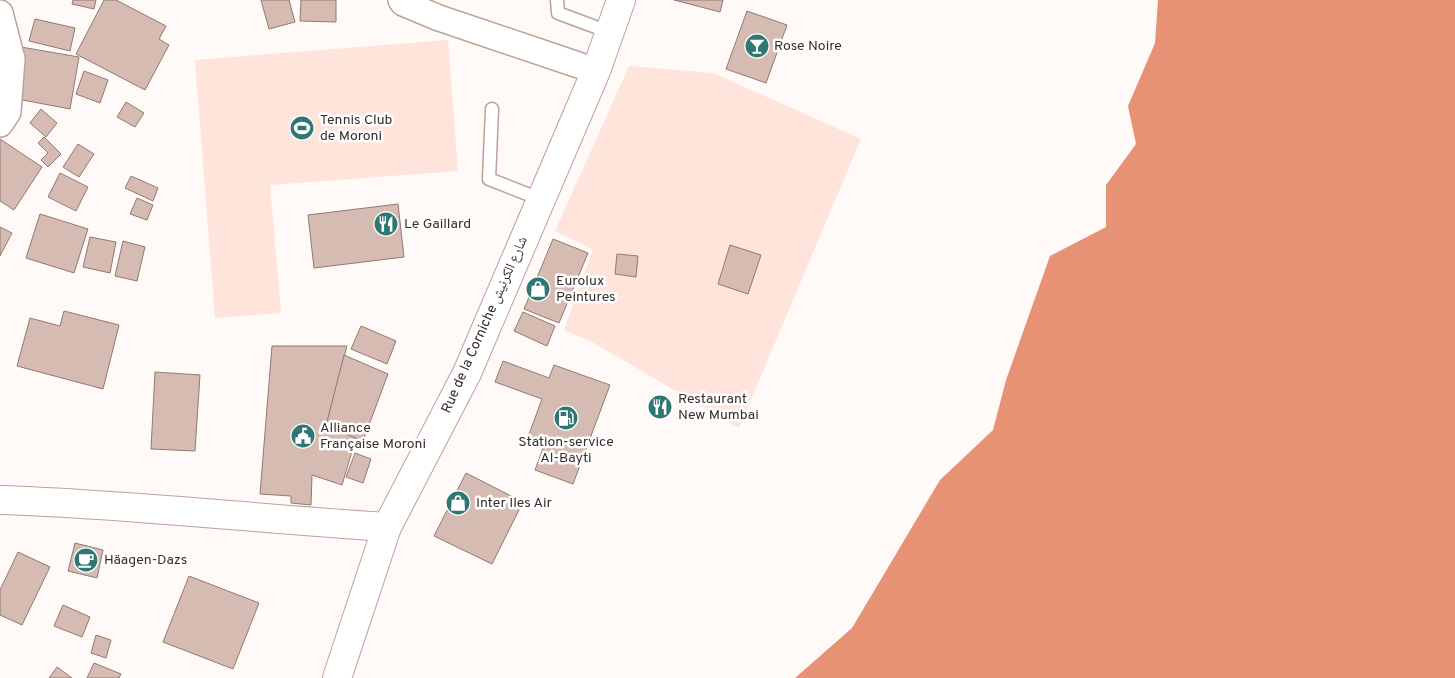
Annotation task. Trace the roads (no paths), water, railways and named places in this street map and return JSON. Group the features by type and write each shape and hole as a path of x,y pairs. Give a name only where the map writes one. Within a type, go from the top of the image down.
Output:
{"main road":[{"name":"Rue de la Corniche شارع الكرنيش","path":"337,678 387,527 467,373 596,71 621,0"},
{"path":"0,500 78,502 318,523 387,527"}],"street":[{"path":"401,0 439,18 596,71"},
{"path":"0,13 6,58 8,112 0,124"}],"lane":[{"path":"557,0 558,13 609,32"},
{"path":"492,109 489,179 540,199"}],"place":[{"name":"Rose Noire","path":"757,46"},
{"name":"Tennis Club de Moroni","path":"302,128"},
{"name":"Le Gaillard","path":"386,224"},
{"name":"Eurolux Peintures","path":"538,289"},
{"name":"Restaurant New Mumbai","path":"660,407"},
{"name":"Station-service Al-Bayti","path":"566,418"},
{"name":"Alliance Française Moroni","path":"303,436"},
{"name":"Inter Iles Air","path":"458,503"},
{"name":"Häagen-Dazs","path":"86,560"}]}
